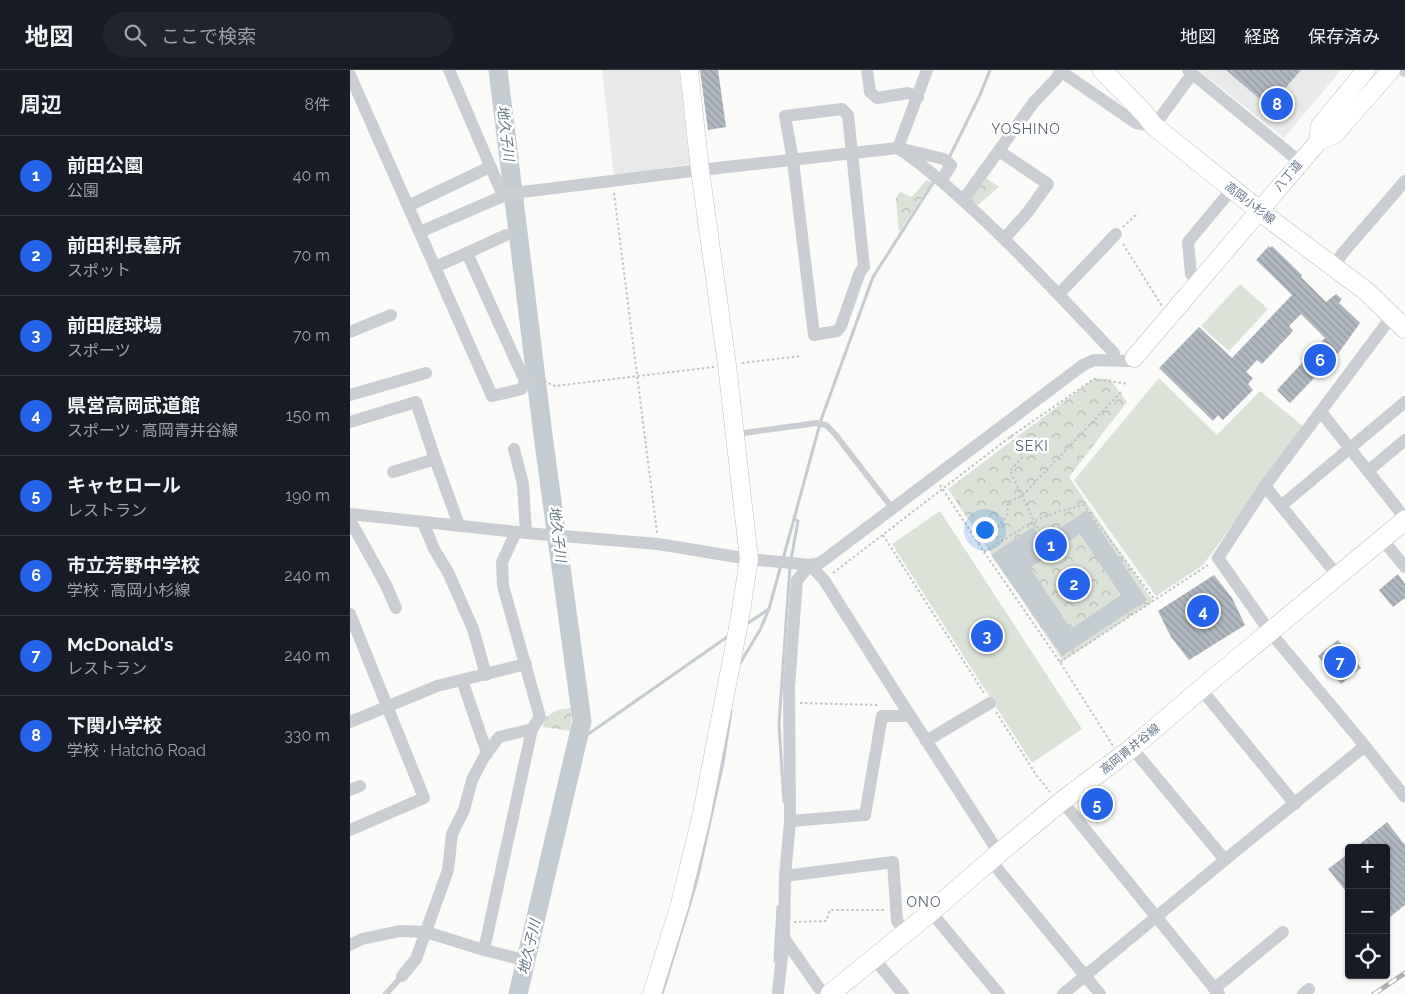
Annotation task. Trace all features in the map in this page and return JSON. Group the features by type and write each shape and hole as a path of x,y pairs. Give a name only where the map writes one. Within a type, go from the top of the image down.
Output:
{"main road":[{"name":"高岡小杉線","path":"1102,70 1144,113 1154,126 1232,189 1334,266 1399,322"},
{"name":"高岡青井谷線","path":"830,994 995,857 1057,798 1127,752 1405,519"}],"street":[{"path":"449,70 490,168 509,194"},
{"path":"652,994 680,904 701,818 734,646 757,559 735,434 688,70"},
{"path":"867,70 870,92 877,98 908,94 918,96"},
{"path":"898,148 927,70"},
{"path":"962,200 1034,102 1056,79 1060,70 1136,123 1154,126 1190,72 1300,162"},
{"path":"1322,139 1320,126 1366,70"},
{"path":"1322,139 1381,70"},
{"path":"1322,139 1335,134 1391,70"},
{"path":"350,74 492,396 522,389 532,380 467,253"},
{"path":"842,109 848,115 852,153 864,267 860,272 841,326 837,331 814,335 793,160 785,116 842,109"},
{"name":"八丁道","path":"1134,358 1300,162 1322,139"},
{"path":"898,148 938,178 1004,239 1114,353 1112,360"},
{"path":"420,232 509,194 898,148 947,161 951,164 938,178"},
{"path":"999,151 1048,184 1028,213 1004,239"},
{"path":"408,206 490,168"},
{"path":"1334,266 1342,254 1405,181"},
{"path":"1200,282 1191,274 1188,242 1232,189"},
{"path":"1058,294 1116,234"},
{"path":"435,267 506,235"},
{"path":"350,332 391,315"},
{"path":"1399,322 1321,412 1265,486 1218,558 1270,632 1405,797"},
{"path":"396,608 386,585 351,522 350,514 658,544 810,565 820,563 1083,365 1094,360 1128,360 1134,358"},
{"path":"350,395 426,373"},
{"path":"350,422 416,402 459,526"},
{"path":"1282,506 1405,402"},
{"path":"1321,412 1405,519"},
{"path":"1368,472 1405,440"},
{"path":"484,950 532,729 540,717 503,586 502,562 521,532 523,484 514,448"},
{"path":"393,472 435,459"},
{"path":"1265,486 1337,575"},
{"path":"423,522 434,549 448,572 472,629 486,675"},
{"path":"1382,539 1405,567"},
{"path":"810,565 824,580 926,741 995,857 1100,994"},
{"path":"778,992 784,938 785,876 790,821 788,702 797,580 810,565"},
{"path":"350,614 424,798 350,830"},
{"path":"350,722 437,686 526,664"},
{"path":"462,680 487,753"},
{"path":"1201,689 1295,804"},
{"path":"926,741 990,703"},
{"path":"790,821 865,815 882,716 910,716"},
{"path":"402,976 416,959 426,932 448,870 452,834 464,810 472,780 487,753 499,737 532,729"},
{"path":"1063,994 1365,746"},
{"path":"1127,752 1225,860"},
{"path":"1057,798 1216,991 1283,932"},
{"path":"785,876 893,862 897,921 906,932"},
{"path":"931,912 999,994"},
{"path":"350,945 362,939 400,931 426,932 516,958"},
{"path":"784,938 823,994"},
{"path":"881,967 903,994"}],"lane":[{"path":"735,434 817,423 826,425 893,509"},
{"path":"386,994 402,976"}],"path":[{"path":"612,181 658,544"},
{"path":"1138,213 1116,234 1170,315"},
{"path":"532,380 554,386 801,356"},
{"path":"824,580 1010,437 1094,379 1128,384"},
{"path":"978,544 996,530 1007,515 1008,502 1022,496 1121,392"},
{"path":"1003,425 1023,456 1010,471 1034,521 1051,550"},
{"path":"935,477 978,544 1060,662 1127,752"},
{"path":"984,552 1034,521 1057,512 1084,505 1155,600"},
{"path":"883,535 1037,776 1057,798"},
{"path":"1060,662 1218,558"},
{"path":"788,702 880,705"},
{"path":"784,922 826,921 830,910 896,910"}],"shaded area":[{"path":"602,70 679,70 690,164 614,176"},
{"path":"1199,70 1341,70 1284,138"},
{"path":"1087,510 1147,600 1062,656 991,555 1033,527 1043,540","holes":["1080,534 1121,595 1071,629 1030,568"]}],"green space":[{"path":"986,178 999,187 977,206 971,201 972,195"},
{"path":"926,180 932,182 899,232 896,198 900,192 912,197"},
{"path":"1240,284 1268,309 1229,351 1201,326"},
{"path":"1159,378 1217,435 1260,391 1304,427 1203,565 1156,596 1074,480"},
{"path":"1094,379 1110,379 1127,402 1069,477 1153,601 1063,661 948,489"},
{"path":"940,511 1082,729 1032,763 892,544"},
{"path":"572,708 570,731 543,727 545,718 557,710"}],"building":[{"path":"700,70 718,70 726,127 708,130"},
{"path":"1226,70 1301,70 1269,107"},
{"path":"1269,246 1270,248 1272,246 1302,275 1301,277 1326,302 1336,294 1342,299 1339,303 1360,323 1340,351 1290,403 1277,390 1325,338 1301,314 1289,326 1293,331 1262,364 1257,360 1246,372 1253,378 1248,384 1253,390 1223,420 1218,415 1213,421 1159,368 1199,327 1232,358 1292,295 1256,260"},
{"path":"1398,574 1405,584 1405,598 1393,607 1379,590"},
{"path":"1214,575 1232,598 1245,625 1189,660 1171,637 1158,611"},
{"path":"1338,640 1361,668 1341,684 1318,656"},
{"path":"1387,822 1405,845 1405,905 1390,917 1390,844 1360,844"},
{"path":"1345,856 1345,890 1328,869"}],"waterway":[{"name":"地久子川","path":"498,70 544,443 582,721 518,994"},
{"path":"949,158 990,70"},
{"path":"783,559 821,420 873,277 935,180"},
{"path":"791,560 798,521 794,519"},
{"path":"745,625 769,609 781,565"},
{"path":"784,802 779,724 790,566"},
{"path":"739,665 760,630 769,609"},
{"path":"577,742 730,635"},
{"path":"662,994 697,880 723,763 731,711"},
{"path":"775,961 778,907"}],"railway":[{"path":"1374,994 1405,973"}],"place":[{"name":"下関小学校","path":"1277,104"},
{"name":"市立芳野中学校","path":"1320,360"},
{"name":"前田公園","path":"1051,545"},
{"name":"前田利長墓所","path":"1074,584"},
{"name":"県営高岡武道館","path":"1203,611"},
{"name":"前田庭球場","path":"987,636"},
{"name":"McDonald's","path":"1340,662"},
{"name":"キャセロール","path":"1097,804"}],"district":[{"name":"YOSHINO","path":"1026,129"},
{"name":"SEKI","path":"1032,446"},
{"name":"ONO","path":"924,902"}]}
